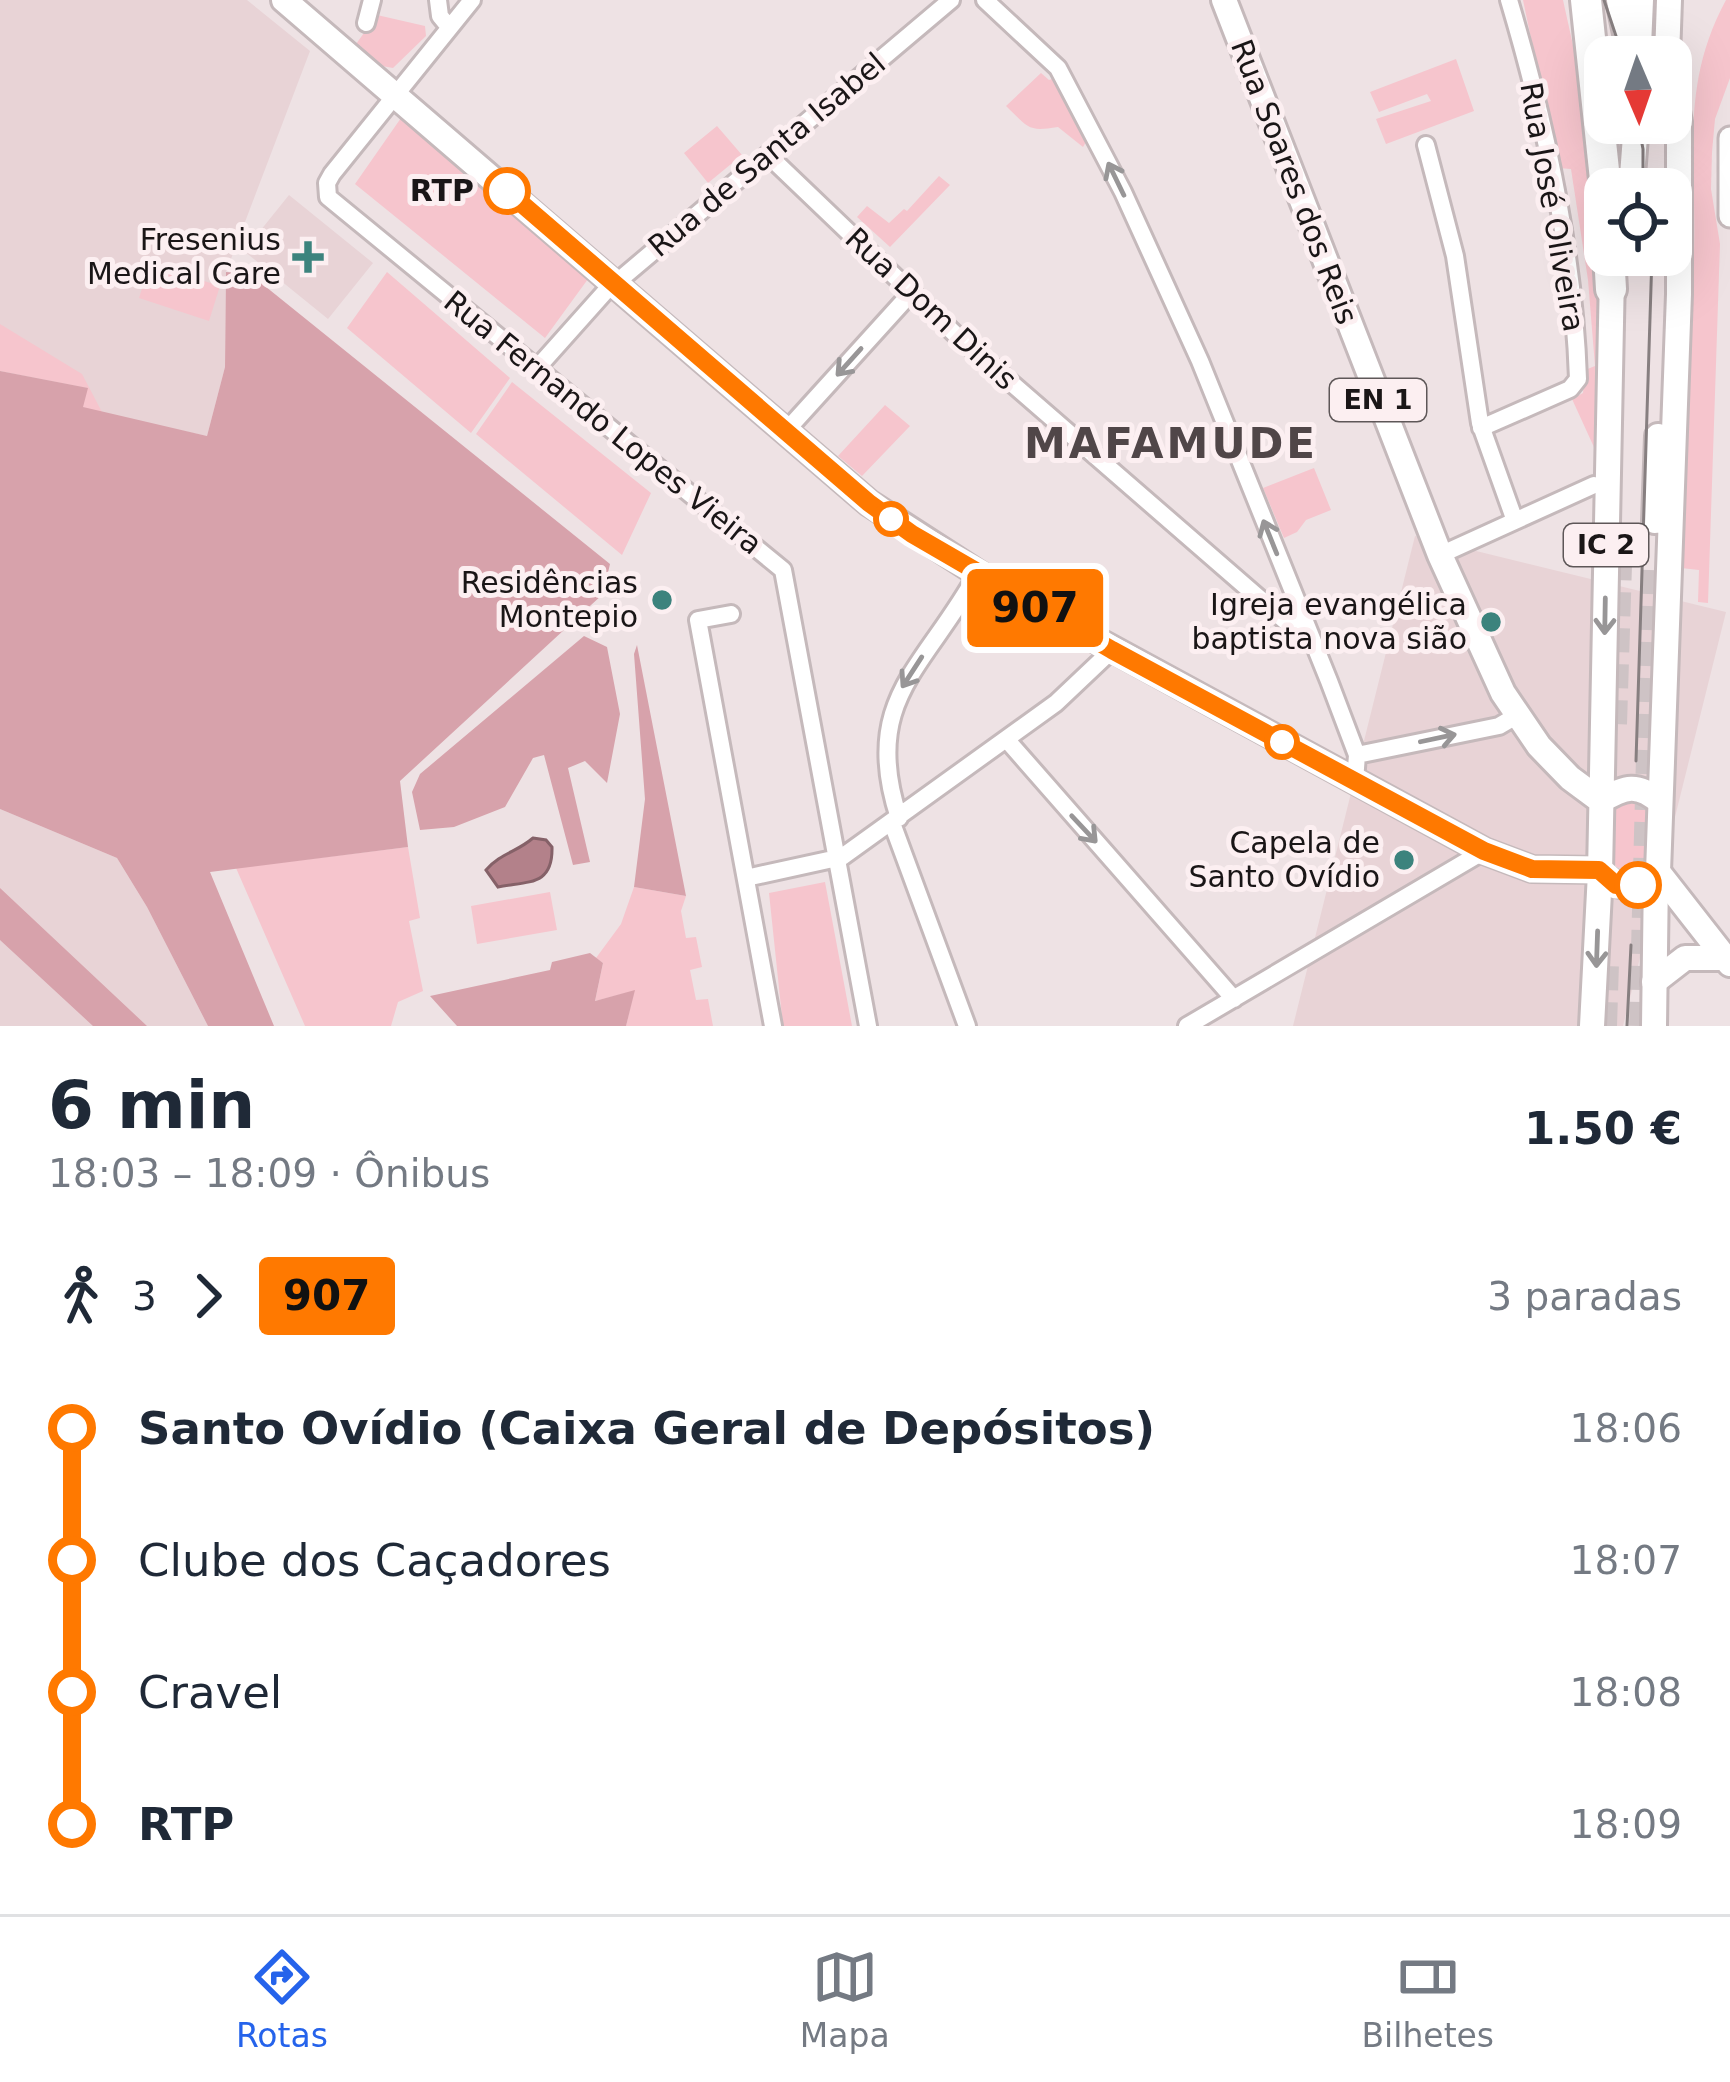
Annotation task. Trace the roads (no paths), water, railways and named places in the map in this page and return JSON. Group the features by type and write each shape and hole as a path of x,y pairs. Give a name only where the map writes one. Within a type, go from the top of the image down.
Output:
{"highway":[{"path":"1586,0 1604,168"},
{"path":"1622,0 1631,36"},
{"name":"IC 2","path":"1611,276 1611,289"}],"main road":[{"path":"284,0 869,503 977,574 1484,851 1532,869 1599,871 1616,885 1640,885 1657,873"},
{"name":"Rua Soares dos Reis","path":"1224,0 1440,555 1516,716 1570,778 1601,801"},
{"path":"1638,36 1641,0"},
{"path":"1668,36 1669,0"},
{"name":"IC 2","path":"1660,802 1679,294 1679,144"},
{"name":"IC 2","path":"1620,565 1625,276"},
{"name":"IC 2","path":"1653,566 1665,276"},
{"name":"IC 2","path":"1601,801 1611,289"},
{"path":"1592,1026 1601,801 1623,788 1636,788 1660,802 1654,1026"},
{"path":"1657,873 1728,961"},
{"path":"1654,982 1685,958 1728,961"}],"street":[{"path":"366,23 372,0"},
{"path":"438,0 440,16 449,27"},
{"path":"394,96 472,0"},
{"name":"Rua de Santa Isabel","path":"538,367 616,284 683,224 770,157 951,0"},
{"path":"986,0 1042,50 1076,97 1200,361 1358,755 1355,782"},
{"name":"Rua José Oliveira","path":"1481,428 1570,389 1578,379 1562,232 1536,99 1508,0"},
{"name":"Rua Fernando Lopes Vieira","path":"394,96 332,174 328,197 783,570 868,1026"},
{"path":"1730,138 1730,216"},
{"path":"1426,145 1455,256 1481,428 1515,521"},
{"name":"Rua Dom Dinis","path":"770,157 911,293 1314,646"},
{"path":"786,431 911,293"},
{"path":"1440,555 1594,485"},
{"path":"967,1026 895,821 885,756 892,711 903,684 977,574"},
{"path":"730,614 698,620 773,1026"},
{"path":"746,878 838,859 1007,740 1082,682 1112,650"},
{"path":"1358,755 1499,726 1516,716"},
{"path":"1007,740 1234,999"},
{"path":"1188,1026 1484,851"}],"tunnel":[{"path":"1615,724 1620,565"},
{"path":"1641,1026 1653,566"},
{"path":"1605,1026 1607,963"}],"tram line":[{"path":"1604,0 1616,36"},
{"path":"1642,144 1643,168"},
{"path":"1636,761 1651,276"},
{"path":"1627,1026 1631,945"}],"place":[{"name":"RTP","path":"507,191"},
{"name":"Fresenius Medical Care","path":"308,257"},
{"name":"Residências Montepio","path":"662,600"},
{"name":"Igreja evangélica baptista nova sião","path":"1491,622"},
{"name":"Capela de Santo Ovídio","path":"1404,860"}],"district":[{"name":"MAFAMUDE","path":"1171,443"}]}
